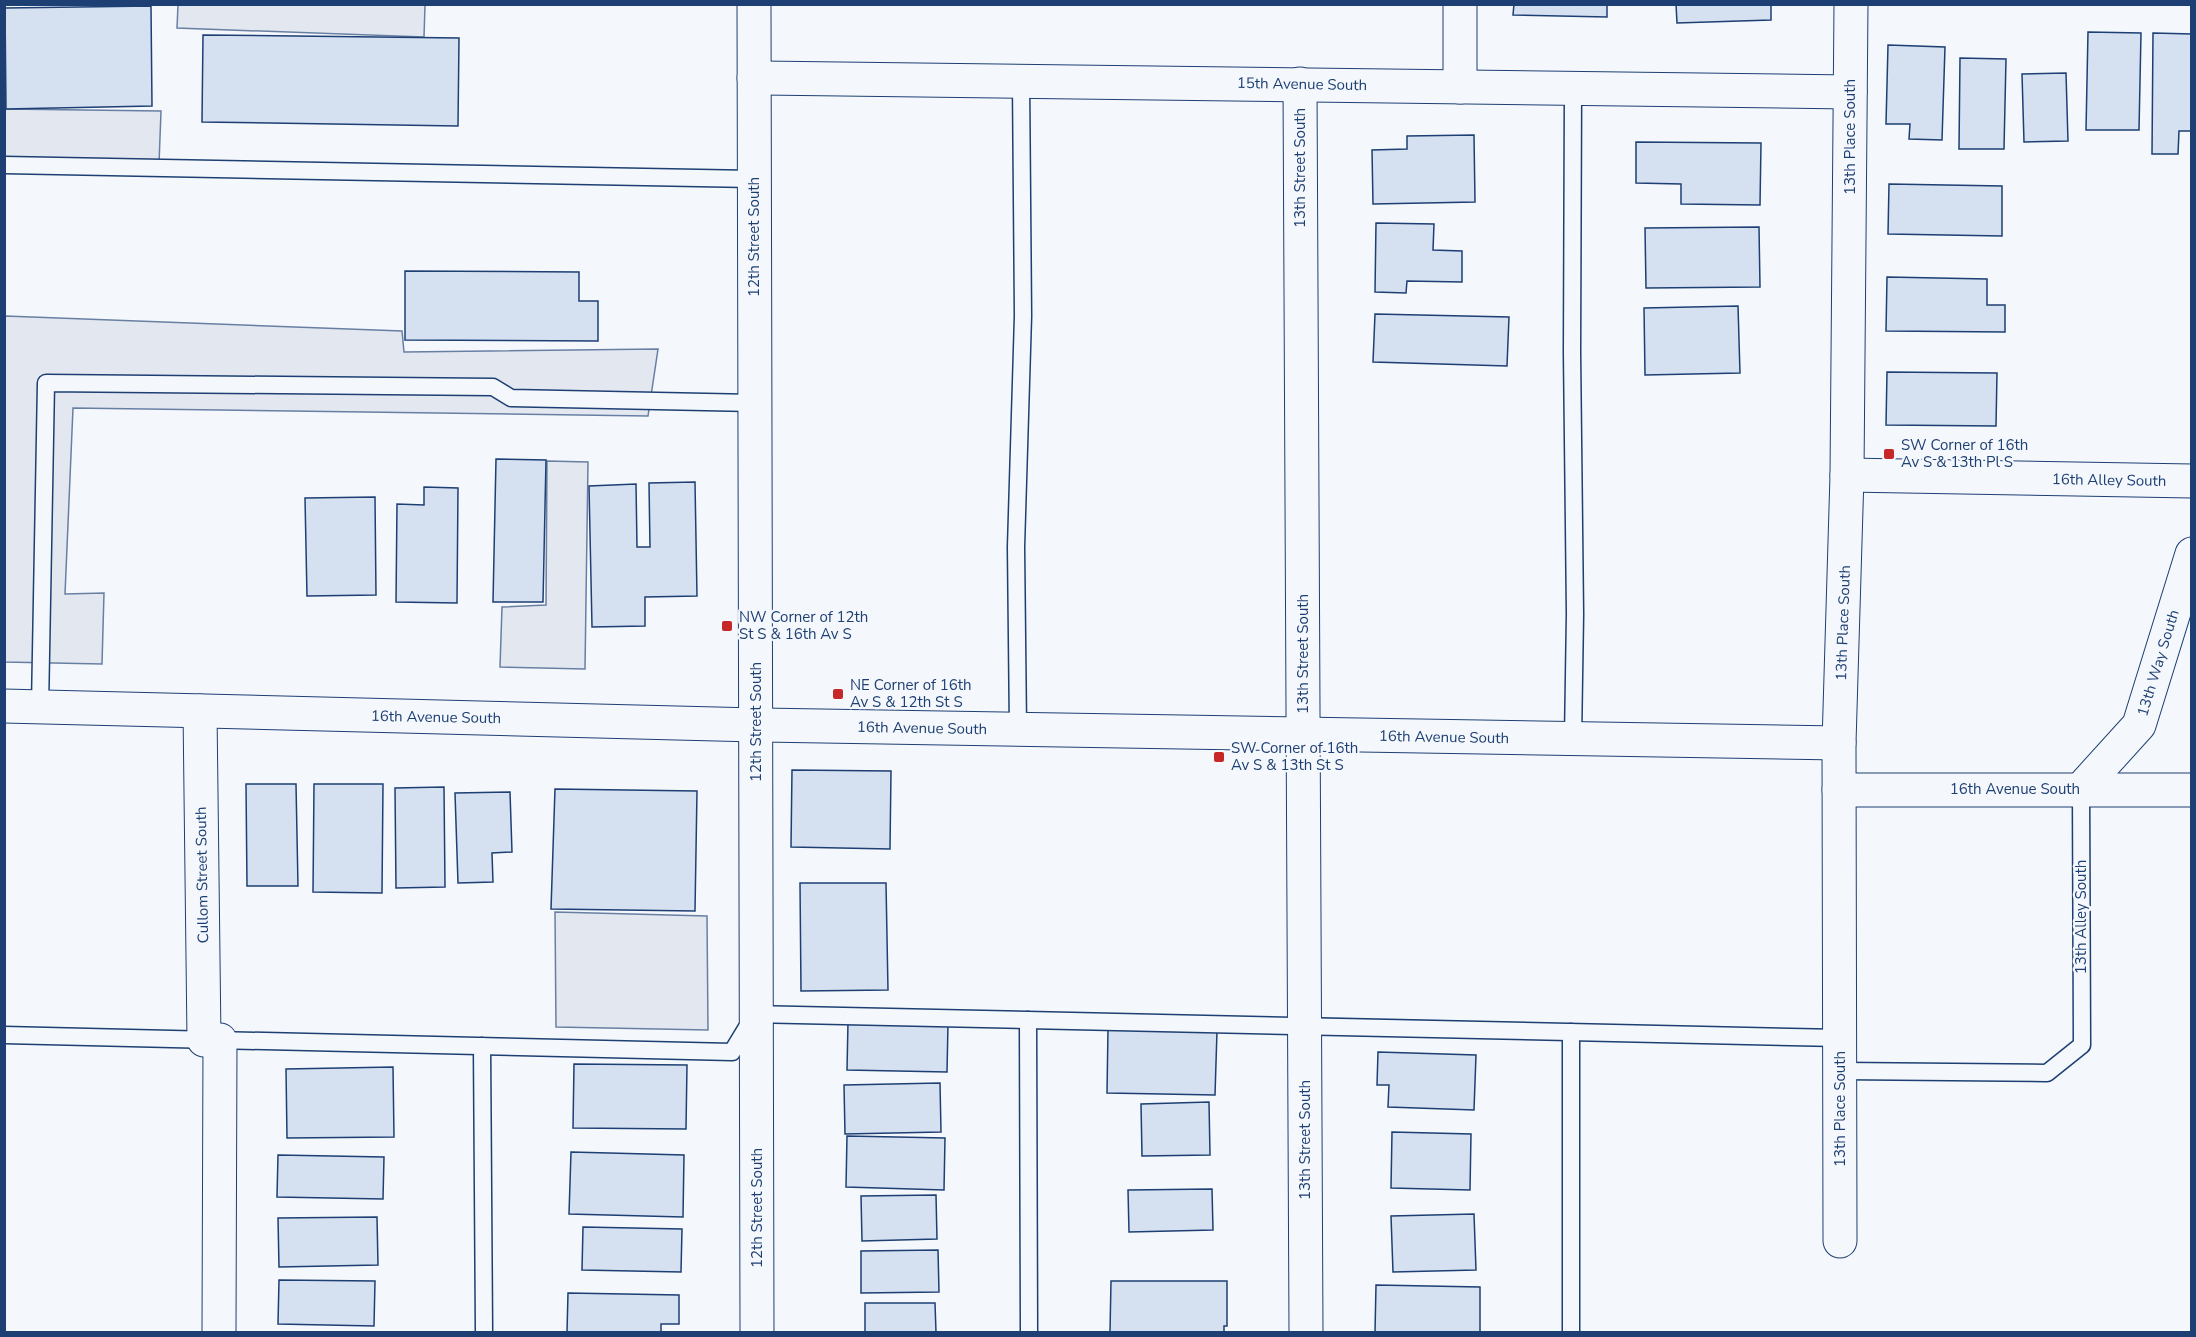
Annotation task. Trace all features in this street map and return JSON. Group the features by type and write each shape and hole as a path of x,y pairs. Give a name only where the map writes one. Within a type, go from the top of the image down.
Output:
{"street":[{"name":"12th Street South","path":"754,4 757,1332"},
{"path":"1460,4 1460,87"},
{"name":"13th Place South","path":"1840,1241 1839,743 1847,475 1851,4"},
{"name":"15th Avenue South","path":"754,78 1850,92"},
{"name":"13th Street South","path":"1300,84 1306,1332"},
{"name":"16th Alley South","path":"1847,475 2192,481"},
{"name":"13th Way South","path":"2081,789 2139,725 2192,554"},
{"name":"16th Avenue South","path":"4,706 756,725 1839,743"},
{"name":"Cullom Street South","path":"200,711 212,1040 219,1332"},
{"name":"16th Avenue South","path":"1839,790 2192,790"}],"lane":[{"path":"1018,729 1016,546 1023,316 1021,81"},
{"path":"1573,88 1572,364 1575,614 1573,739"},
{"path":"4,165 753,179"},
{"path":"40,707 46,383 493,387 511,398 754,403"},
{"name":"13th Alley South","path":"1841,1071 2047,1073 2082,1045 2081,789"},
{"path":"4,1035 732,1052 755,1014 1840,1038"},
{"path":"1028,1020 1029,1332"},
{"path":"1571,1032 1571,1332"},
{"path":"482,1046 484,1332"}],"shaded area":[{"path":"178,5 425,5 424,37 177,28"},
{"path":"5,109 161,111 159,164 5,159"},
{"path":"5,316 402,331 404,352 658,349 648,416 73,408 65,594 104,593 102,664 5,662"},
{"path":"547,461 588,462 585,669 500,667 502,607 546,605"},
{"path":"555,912 707,916 708,1030 556,1027"}],"building":[{"path":"1514,4 1607,4 1607,17 1513,15"},
{"path":"1676,4 1771,4 1771,20 1677,23"},
{"path":"151,6 152,106 6,109 5,8"},
{"path":"2088,32 2141,33 2139,130 2086,130"},
{"path":"2153,33 2192,34 2192,131 2179,131 2178,154 2152,154"},
{"path":"203,35 459,38 458,126 202,122"},
{"path":"1888,45 1945,47 1942,140 1909,139 1910,124 1886,124"},
{"path":"1960,58 2006,59 2004,149 1959,149"},
{"path":"2066,73 2068,141 2024,142 2022,74"},
{"path":"1474,135 1475,202 1373,204 1372,150 1407,149 1407,136"},
{"path":"1636,142 1761,143 1760,205 1681,204 1681,184 1636,183"},
{"path":"1889,184 2002,186 2002,236 1888,234"},
{"path":"1376,223 1434,224 1433,250 1462,251 1462,282 1407,281 1406,293 1375,292"},
{"path":"1759,227 1760,287 1646,288 1645,228"},
{"path":"405,271 579,272 579,301 598,301 598,341 405,340"},
{"path":"1887,277 1987,279 1987,305 2005,305 2005,332 1886,331"},
{"path":"1738,306 1740,373 1645,375 1644,308"},
{"path":"1375,314 1509,317 1507,366 1373,362"},
{"path":"1887,372 1997,373 1996,426 1886,425"},
{"path":"496,459 546,460 543,602 493,602"},
{"path":"695,482 697,596 645,597 645,626 592,627 589,486 636,484 637,547 650,547 649,483"},
{"path":"424,487 458,488 457,603 396,602 397,504 424,505"},
{"path":"375,497 376,595 307,596 305,498"},
{"path":"792,770 891,771 890,849 791,847"},
{"path":"246,784 296,784 298,886 247,886"},
{"path":"314,784 383,784 382,893 313,892"},
{"path":"444,787 445,887 396,888 395,788"},
{"path":"555,789 697,791 695,911 551,909"},
{"path":"510,792 512,852 492,853 493,882 458,883 455,793"},
{"path":"800,883 886,883 888,990 801,991"},
{"path":"848,1022 948,1024 947,1072 847,1070"},
{"path":"1108,1029 1217,1031 1215,1095 1107,1093"},
{"path":"1378,1052 1476,1055 1474,1110 1388,1107 1389,1085 1377,1085"},
{"path":"574,1064 687,1065 686,1129 573,1128"},
{"path":"393,1067 394,1137 287,1138 286,1069"},
{"path":"940,1083 941,1132 845,1134 844,1085"},
{"path":"1209,1102 1210,1155 1142,1156 1141,1104"},
{"path":"1392,1132 1471,1134 1470,1190 1391,1188"},
{"path":"847,1136 945,1138 944,1190 846,1187"},
{"path":"571,1152 684,1155 683,1217 569,1214"},
{"path":"278,1155 384,1157 383,1199 277,1197"},
{"path":"1212,1189 1213,1230 1129,1232 1128,1190"},
{"path":"936,1195 937,1239 862,1241 861,1196"},
{"path":"1474,1214 1476,1270 1393,1272 1391,1216"},
{"path":"377,1217 378,1265 279,1267 278,1218"},
{"path":"583,1227 682,1229 681,1272 582,1270"},
{"path":"938,1250 939,1292 861,1293 861,1251"},
{"path":"279,1280 375,1281 374,1326 278,1324"},
{"path":"1111,1281 1227,1281 1227,1326 1224,1326 1224,1332 1110,1332"},
{"path":"1376,1285 1480,1287 1480,1332 1375,1332"},
{"path":"568,1293 679,1295 679,1324 661,1324 661,1332 567,1332"},
{"path":"865,1303 935,1303 936,1332 865,1332"}],"place":[{"name":"SW Corner of 16th Av S & 13th Pl S","path":"1889,454"},
{"name":"NW Corner of 12th St S & 16th Av S","path":"727,626"},
{"name":"NE Corner of 16th Av S & 12th St S","path":"838,694"},
{"name":"SW Corner of 16th Av S & 13th St S","path":"1219,757"}]}
